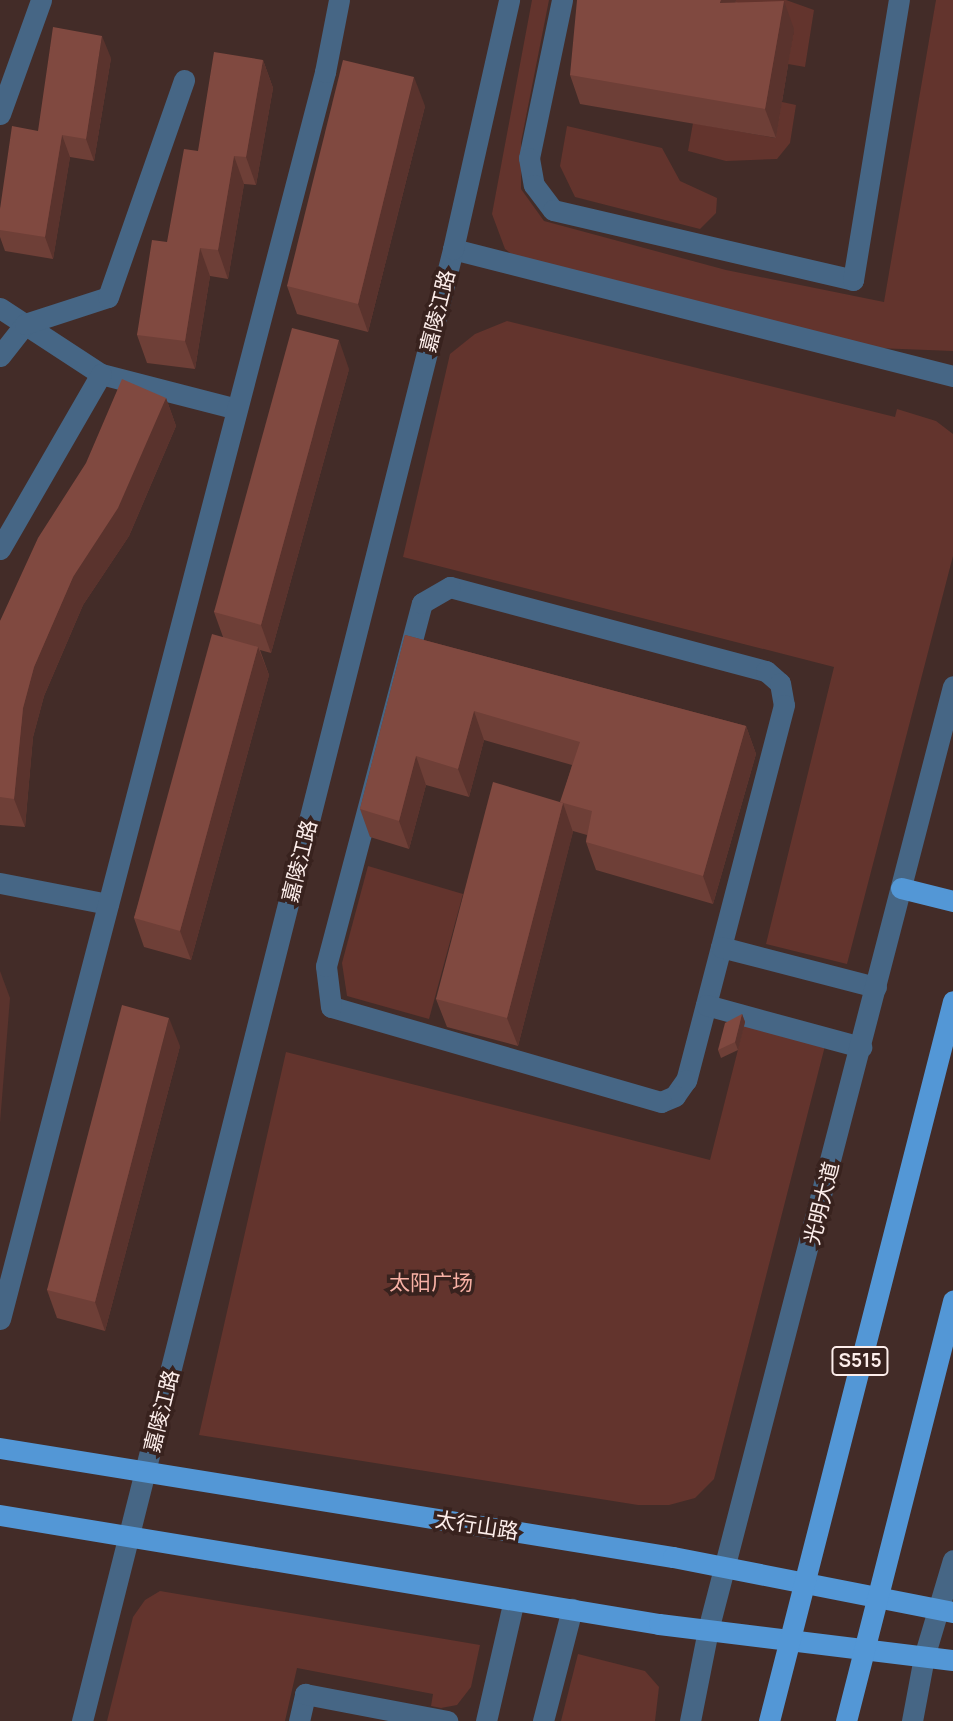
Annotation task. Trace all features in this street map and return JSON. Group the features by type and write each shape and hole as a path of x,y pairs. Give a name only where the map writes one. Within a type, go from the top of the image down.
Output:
{"main road":[{"path":"901,888 953,901"},
{"name":"S515","path":"769,1721 953,1001"},
{"path":"846,1721 861,1649 878,1597 953,1300"},
{"name":"太行山路","path":"0,1448 727,1567 946,1611"},
{"path":"0,1515 708,1630 953,1660"}],"street":[{"path":"0,114 41,0"},
{"path":"0,1319 237,409 339,0"},
{"name":"嘉陵江路","path":"82,1721 453,250 509,0"},
{"path":"562,0 529,158 534,185 553,210 853,281 899,0"},
{"path":"0,356 25,324 108,297 184,80"},
{"path":"453,250 953,376"},
{"path":"0,308 101,374 237,409"},
{"path":"0,549 101,374"},
{"path":"450,587 766,671 780,683 784,705 721,947 686,1080 675,1096 661,1102 331,1007 326,966 422,603 450,587"},
{"name":"光明大道","path":"690,1721 708,1630 727,1567 953,686"},
{"path":"0,883 108,904"},
{"path":"721,947 876,987"},
{"path":"706,1005 861,1047"},
{"path":"912,1721 924,1657 946,1611 953,1560"},
{"path":"486,1721 514,1600"},
{"path":"543,1721 572,1609"},
{"path":"299,1721 305,1694 447,1721"}],"green space":[{"path":"532,0 549,0 521,142 521,189 544,221 726,270 884,302 936,0 953,0 953,351 876,348 527,266 505,249 492,214"},
{"path":"736,0 786,0 814,10 805,67 788,64 794,30 731,31"},
{"path":"782,102 796,105 790,143 777,159 726,161 688,151 693,123 775,138"},
{"path":"567,126 662,148 680,181 717,198 716,213 700,229 575,197 560,166"},
{"path":"507,321 895,417 897,409 936,421 953,434 953,556 847,964 766,944 834,667 403,557 450,354 475,334"},
{"path":"368,866 463,894 429,1019 347,996 342,963"},
{"name":"太阳广场","path":"745,1022 826,1042 714,1479 695,1498 669,1505 638,1505 199,1435 286,1052 710,1160"},
{"path":"160,1591 480,1645 471,1687 457,1705 441,1708 431,1706 433,1694 297,1668 285,1721 107,1721 133,1617 145,1600"},
{"path":"578,1654 645,1671 659,1687 655,1721 561,1721"}],"building":[{"path":"577,0 721,0 720,3 784,1 765,109 570,75"},
{"path":"53,27 102,36 86,139 62,135 45,237 0,230 0,209 12,126 38,131"},
{"path":"214,52 263,60 246,157 234,156 218,250 200,248 185,341 137,335 152,240 167,242 184,149 198,151"},
{"path":"343,60 414,77 358,304 287,286"},
{"path":"292,328 339,340 261,625 214,612"},
{"path":"122,379 166,398 118,508 73,577 34,667 23,708 14,799 0,797 0,621 38,538 86,463"},
{"path":"212,634 258,647 180,931 134,918"},
{"path":"405,635 746,726 703,876 586,842 592,811 560,802 580,742 474,711 458,769 416,756 399,821 360,809"},
{"path":"493,782 563,803 507,1018 436,999"},
{"path":"122,1005 169,1018 95,1302 47,1290"},
{"path":"742,1014 735,1042 718,1050 725,1023"}]}
